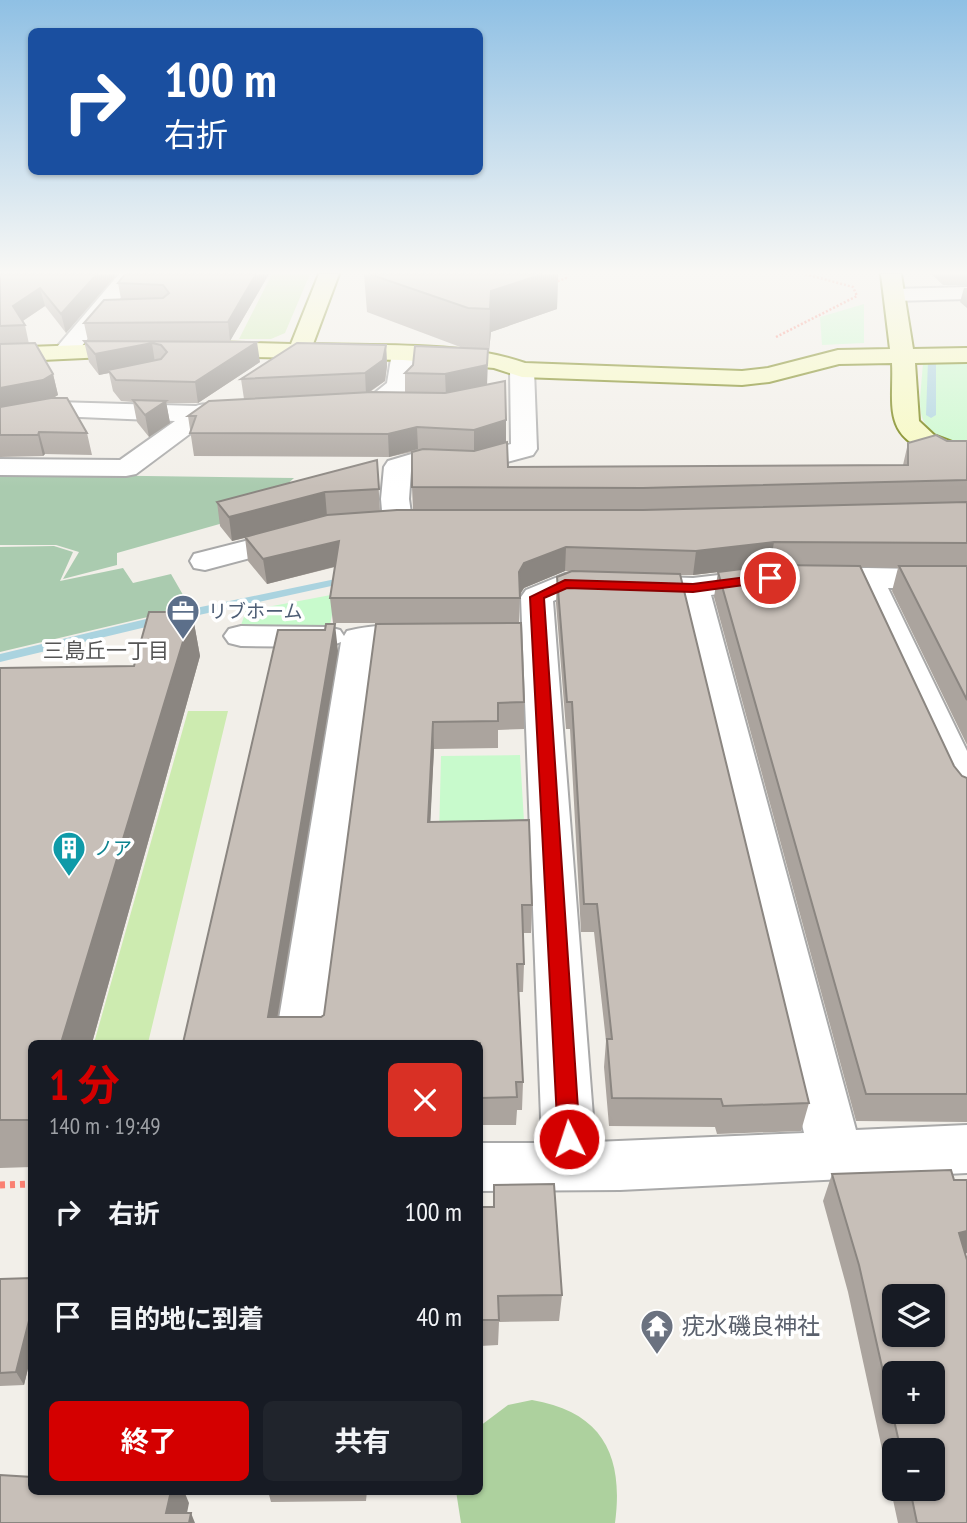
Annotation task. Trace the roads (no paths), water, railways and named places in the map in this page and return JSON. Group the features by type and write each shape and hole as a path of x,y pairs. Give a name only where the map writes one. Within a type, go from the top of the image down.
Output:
{"street":[{"path":"65,352 71,345"},
{"path":"267,371 300,349 302,345"},
{"path":"900,345 904,366 904,413 907,424 925,441 961,454"},
{"path":"191,349 362,351 498,361 514,385 524,449 474,463 415,461 398,467 395,499 386,523 466,523"},
{"path":"0,355 163,350"},
{"path":"373,404 399,386 403,353"},
{"path":"514,385 742,378 769,375 823,359 967,355"},
{"path":"56,409 89,390"},
{"path":"0,467 126,467 234,393"},
{"path":"348,407 373,404 410,405"},
{"path":"0,420 56,409 201,414 270,412"},
{"path":"205,561 328,528"},
{"path":"570,1167 523,636 537,597 565,584 693,588 770,578 967,579"},
{"path":"867,578 967,793"},
{"path":"693,588 835,1153"},
{"path":"241,636 455,637"},
{"path":"300,1040 359,638"},
{"path":"483,1167 645,1166 835,1153 967,1149"}],"waterway":[{"path":"931,415 932,361"},
{"path":"0,658 167,618 350,579"}],"place":[{"name":"リブホーム","path":"183,641"},
{"name":"ノア","path":"69,878"},
{"name":"疣水磯良神社","path":"657,1356"}],"district":[{"name":"三島丘一丁目","path":"106,651"}]}
